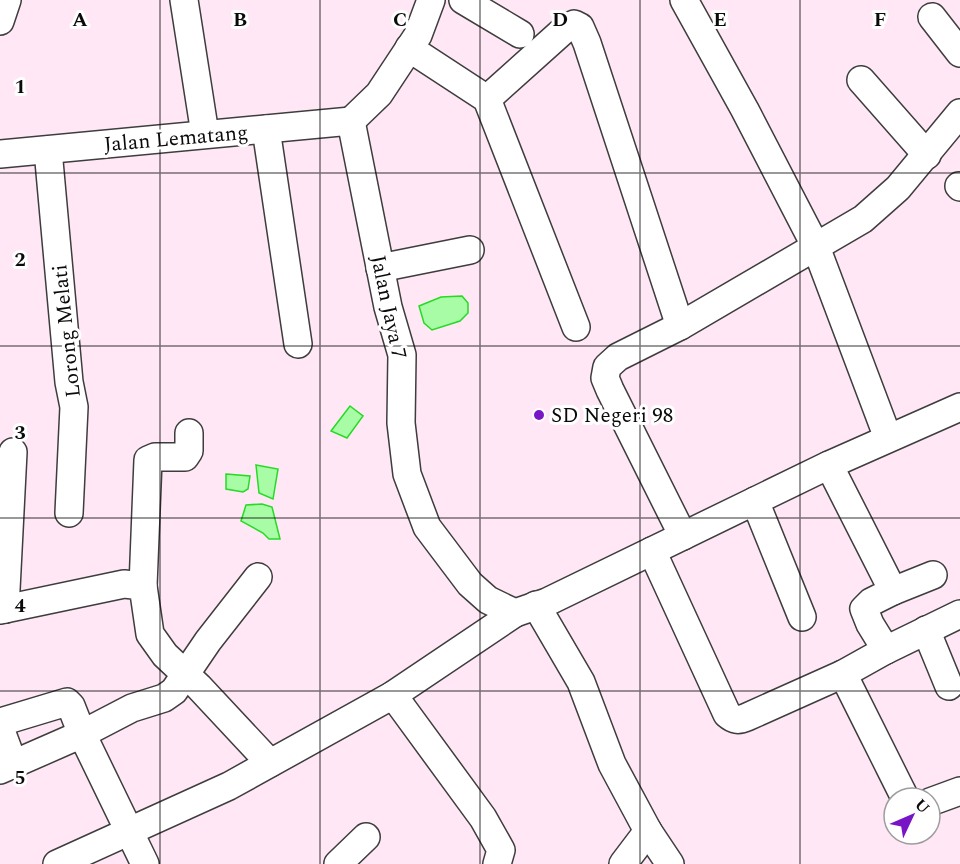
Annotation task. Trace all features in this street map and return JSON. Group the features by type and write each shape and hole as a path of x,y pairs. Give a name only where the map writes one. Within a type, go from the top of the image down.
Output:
{"street":[{"path":"0,21 7,0"},
{"path":"184,0 205,134"},
{"path":"351,122 379,94 418,35 431,0"},
{"path":"463,0 520,34"},
{"path":"684,0 745,110 816,247 888,438"},
{"path":"932,17 960,53"},
{"path":"487,99 565,29 574,24 580,27 680,326"},
{"path":"409,48 487,99 576,327"},
{"path":"861,80 927,155"},
{"path":"683,536 610,390 605,372 609,364 618,357 680,326 863,219 898,188 960,113"},
{"name":"Jalan Lematang","path":"0,154 351,122"},
{"name":"Jalan Jaya 7","path":"351,122 388,307 402,356 401,423 407,474 427,527 470,584 488,600 526,609"},
{"path":"266,129 298,344"},
{"name":"Lorong Melati","path":"48,150 69,382 75,407 69,513"},
{"path":"380,268 470,250"},
{"path":"57,864 229,786 393,695 526,609 547,602 830,465 960,407"},
{"path":"189,434 189,451 185,457 155,457 148,460 143,586 150,634 165,655 270,763"},
{"path":"13,452 2,609 124,584 143,586"},
{"path":"830,465 893,591"},
{"path":"755,501 802,617"},
{"path":"652,551 727,714 734,720 747,717 843,674 960,614"},
{"path":"886,650 870,624 864,609 871,602 893,591 933,575"},
{"path":"145,864 82,734 71,706 67,702 4,721 0,728 6,766 82,734 132,708 164,698 174,691 258,577"},
{"path":"526,609 581,682 612,764 648,831 670,864"},
{"path":"926,630 949,686"},
{"path":"843,674 899,786"},
{"path":"393,695 483,818 501,850 497,864"},
{"path":"942,798 960,791"},
{"path":"623,864 648,831"},
{"path":"338,864 366,837"}],"shaded area":[{"path":"462,296 468,303 468,313 460,321 432,330 424,323 419,306 441,297"},
{"path":"350,406 363,416 347,438 331,431"},
{"path":"256,465 278,469 273,499 259,493"},
{"path":"226,474 250,476 248,489 243,492 226,489"},
{"path":"262,504 272,507 280,539 269,539 263,533 241,521 246,505"}],"place":[{"name":"SD Negeri 98","path":"539,415"}]}
